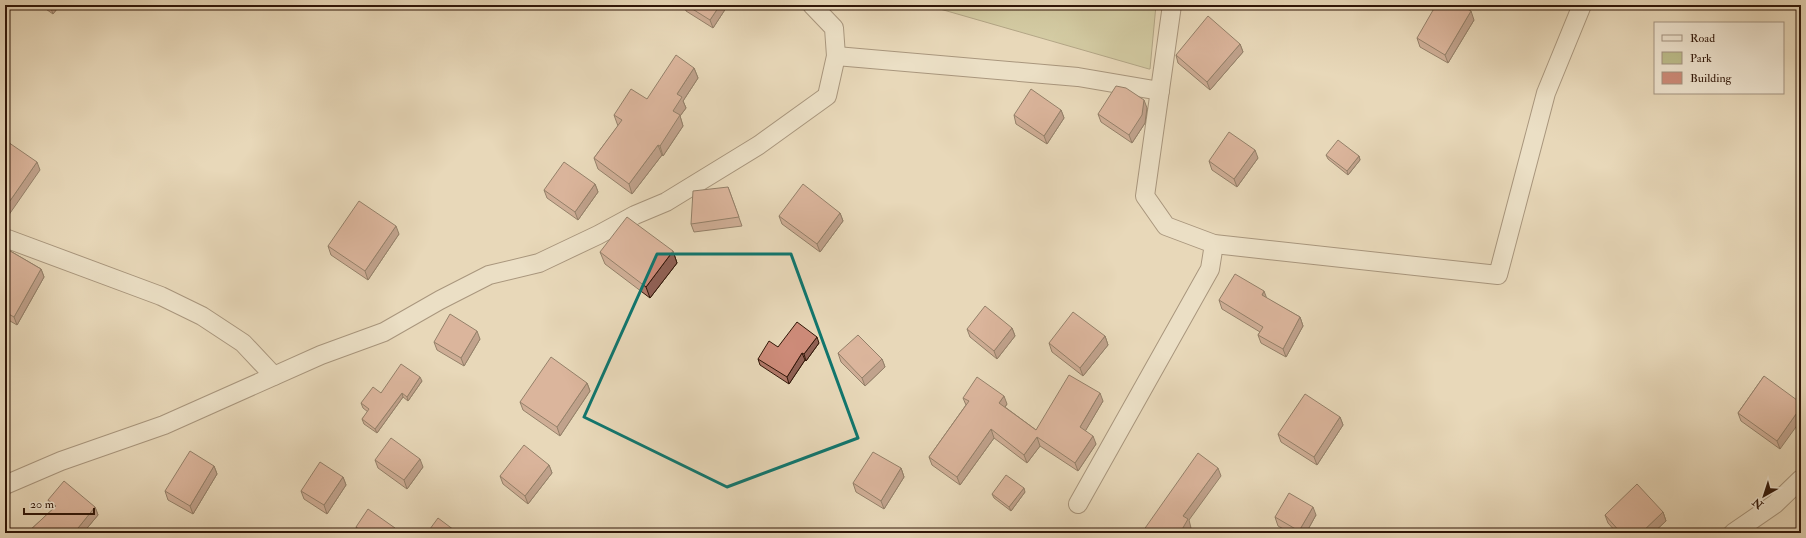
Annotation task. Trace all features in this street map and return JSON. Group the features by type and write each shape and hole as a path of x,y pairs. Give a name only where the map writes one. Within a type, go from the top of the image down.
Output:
{"street":[{"path":"5,484 164,425 321,355 384,332 440,300 489,275 539,263 598,235 635,215 666,202 759,145 827,96 836,56 834,28 812,5"},
{"path":"1172,5 1145,196 1166,226 1214,244 1498,275 1546,93 1582,5"},
{"path":"836,56 1078,78 1160,91"},
{"path":"5,238 161,296 202,316 243,343 274,376"},
{"path":"1078,504 1210,269 1214,244"},
{"path":"1733,533 1775,504 1801,479"}],"highlighted area":[{"path":"657,254 791,254 858,438 727,487 584,417"}],"green space":[{"path":"926,5 1156,5 1150,69 1149,69"}],"building":[{"path":"686,5 720,5 710,20"},
{"path":"1436,5 1460,5 1471,11 1445,55 1417,38"},
{"path":"1208,16 1240,44 1207,82 1176,55"},
{"path":"676,55 694,68 677,94 682,97 673,111 680,115 660,146 658,145 629,184 594,158 622,120 614,115 631,89 647,99"},
{"path":"1116,86 1126,88 1144,100 1142,115 1129,135 1098,114"},
{"path":"1031,89 1061,110 1044,136 1014,115"},
{"path":"1229,132 1255,150 1234,179 1209,161"},
{"path":"5,140 37,162 5,208"},
{"path":"1338,140 1359,156 1347,171 1326,155"},
{"path":"564,162 595,184 575,212 544,190"},
{"path":"803,184 840,213 817,244 779,216"},
{"path":"728,187 739,217 691,224 693,191"},
{"path":"359,201 396,226 365,271 328,246"},
{"path":"627,217 673,251 646,287 600,252"},
{"path":"5,248 41,269 14,317 5,312"},
{"path":"1235,274 1264,291 1262,295 1300,317 1283,349 1258,335 1263,327 1219,300"},
{"path":"985,306 1012,328 994,351 967,329"},
{"path":"1073,312 1105,336 1080,368 1049,343"},
{"path":"450,314 477,331 461,358 434,342"},
{"path":"797,322 817,337 804,354 802,353 787,377 758,359 769,341 778,347"},
{"path":"858,335 882,359 862,378 838,353"},
{"path":"551,357 587,383 557,427 520,402"},
{"path":"401,364 420,377 407,397 402,393 375,429 362,419 369,409 361,403 373,387 381,393"},
{"path":"1069,375 1100,393 1080,427 1093,436 1075,463 1037,437 1024,455 991,429 957,477 929,457 969,401 963,398 977,377 1004,396 999,403 1036,430"},
{"path":"1764,376 1801,403 1801,407 1777,441 1738,413"},
{"path":"1305,394 1340,417 1314,457 1278,434"},
{"path":"391,438 420,459 404,480 375,460"},
{"path":"524,445 549,465 525,496 500,476"},
{"path":"190,451 214,466 190,506 165,491"},
{"path":"873,452 901,468 881,501 853,483"},
{"path":"1198,453 1218,468 1183,516 1188,519 1180,533 1147,533 1143,531"},
{"path":"320,462 343,477 324,505 301,491"},
{"path":"1006,475 1024,488 1009,507 992,494"},
{"path":"64,481 95,507 74,533 27,533 56,506 48,500"},
{"path":"1637,484 1663,512 1641,533 1621,533 1605,515"},
{"path":"1289,493 1313,507 1299,531 1275,517"},
{"path":"368,509 395,528 391,533 364,533 356,527"},
{"path":"438,518 458,533 427,533"}]}
